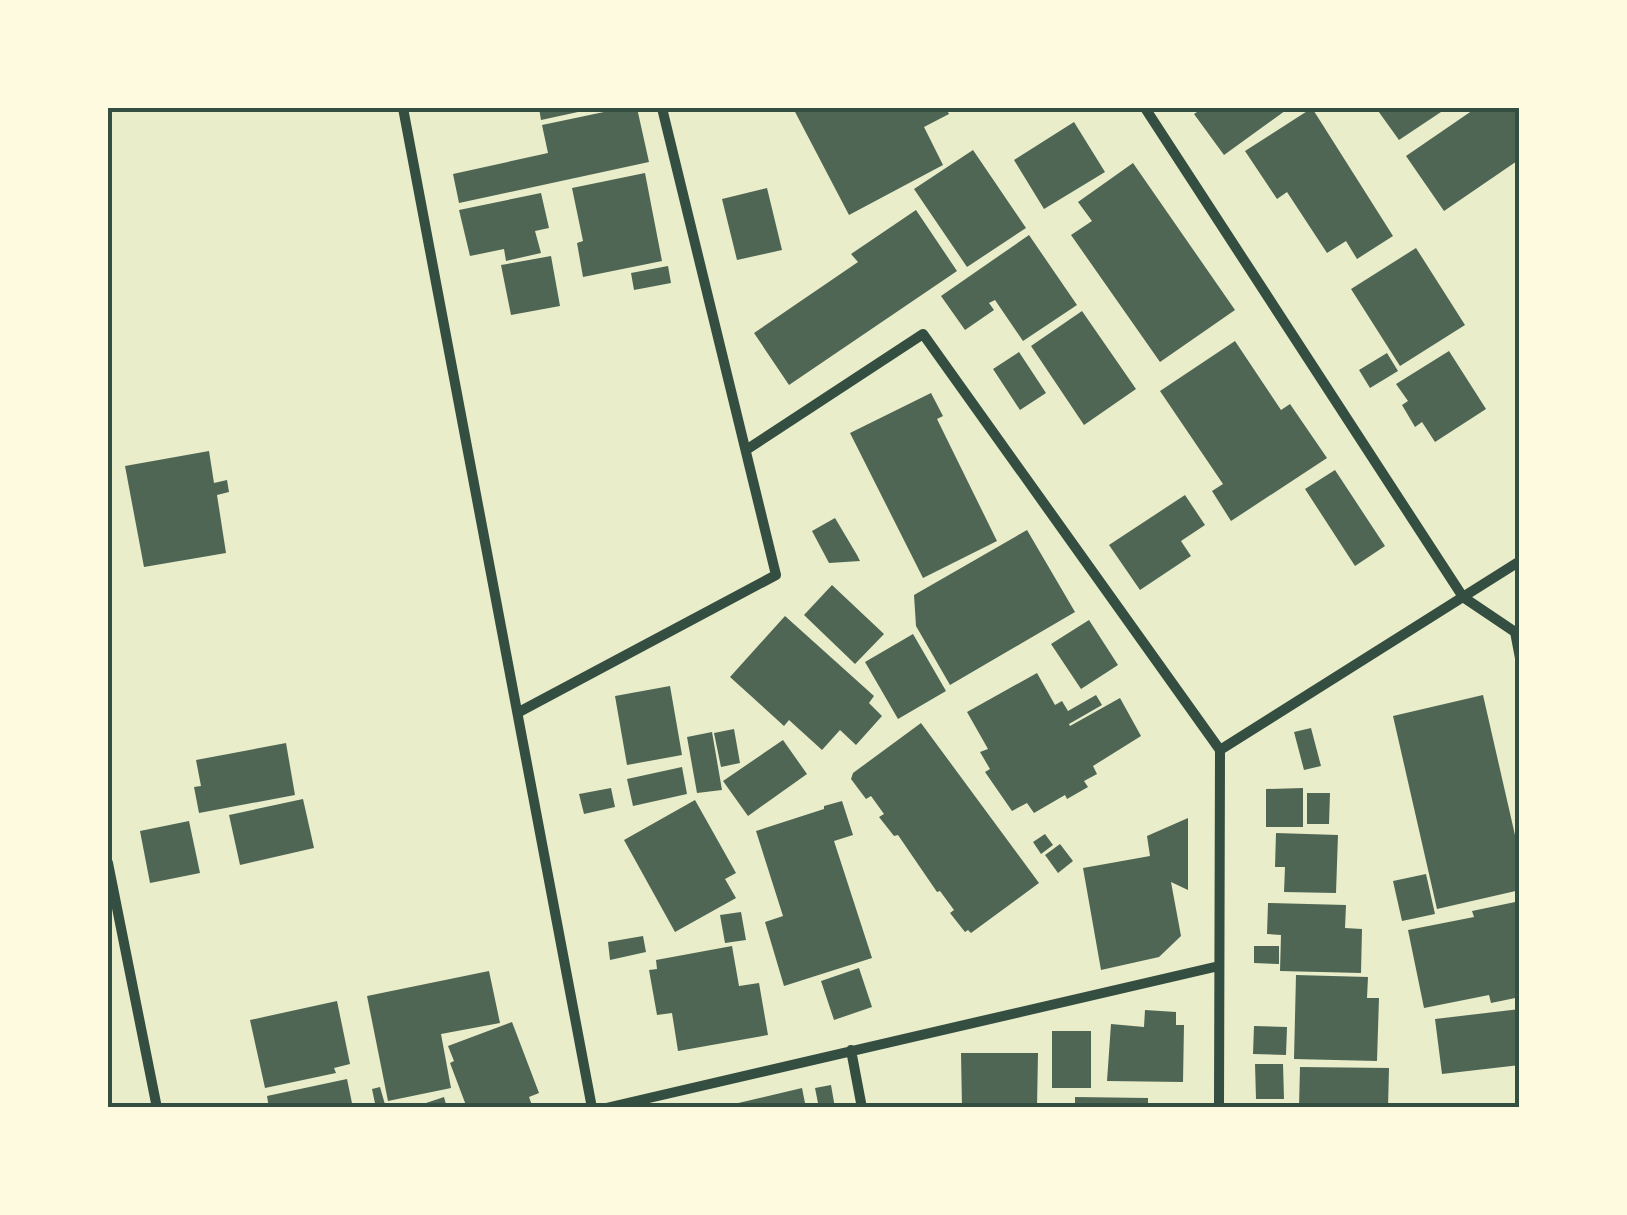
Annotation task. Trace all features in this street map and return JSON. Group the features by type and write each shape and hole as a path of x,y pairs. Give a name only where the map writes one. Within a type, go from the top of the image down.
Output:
{"street":[{"path":"403,108 592,1108"},
{"path":"520,712 776,575 662,108"},
{"path":"1145,108 1464,597 1515,632 1520,658"},
{"path":"746,450 923,334 1220,750 1218,1108"},
{"path":"1220,750 1520,562"},
{"path":"108,864 157,1108"},
{"path":"606,1108 1219,966"},
{"path":"851,1050 862,1108"}],"building":[{"path":"539,108 592,108 592,109 541,120"},
{"path":"637,108 649,162 459,203 453,174 548,153 542,125"},
{"path":"793,108 946,108 949,114 924,127 943,165 849,215"},
{"path":"1203,108 1289,108 1224,155 1194,114"},
{"path":"1312,108 1393,236 1357,259 1346,241 1327,253 1287,192 1277,199 1245,151"},
{"path":"1376,108 1447,108 1399,140"},
{"path":"1476,108 1520,108 1520,159 1444,211 1406,156"},
{"path":"1074,122 1105,172 1044,209 1014,160"},
{"path":"973,150 1026,228 967,267 914,189"},
{"path":"1133,163 1235,310 1160,362 1071,235 1092,221 1078,202"},
{"path":"645,173 662,261 583,277 577,243 583,241 572,188"},
{"path":"767,188 782,250 737,260 722,199"},
{"path":"541,193 549,228 535,231 541,253 506,261 504,249 470,256 459,210"},
{"path":"916,210 957,271 789,385 754,333 858,262 851,254"},
{"path":"1029,235 1077,305 1023,341 995,300 989,303 994,310 965,330 941,296"},
{"path":"1416,248 1465,325 1400,366 1351,289"},
{"path":"551,256 560,306 511,315 501,265"},
{"path":"668,266 671,283 634,290 631,273"},
{"path":"1082,311 1136,389 1084,425 1031,346"},
{"path":"1235,341 1281,410 1290,404 1327,458 1231,521 1212,491 1223,484 1160,391"},
{"path":"1449,351 1486,409 1435,442 1422,422 1415,427 1402,405 1408,401 1396,384"},
{"path":"1019,352 1046,393 1020,410 993,369"},
{"path":"1387,353 1398,371 1370,388 1359,370"},
{"path":"931,393 943,416 937,419 997,541 923,578 850,433"},
{"path":"209,451 214,483 227,480 229,492 217,495 226,553 144,567 125,466"},
{"path":"1335,470 1385,546 1355,566 1305,489"},
{"path":"1185,495 1205,525 1181,541 1191,556 1140,590 1109,545"},
{"path":"835,518 860,561 829,563 812,531"},
{"path":"1027,530 1075,612 950,685 916,626 914,595"},
{"path":"832,585 884,634 855,664 804,615"},
{"path":"785,616 874,696 869,703 882,716 856,745 840,730 822,750 789,720 784,726 730,677"},
{"path":"1089,620 1118,665 1081,689 1051,644"},
{"path":"913,634 946,691 898,719 865,662"},
{"path":"1037,673 1055,705 1062,701 1068,711 1096,695 1102,705 1070,726 1120,698 1141,736 1093,766 1097,774 1084,781 1088,787 1034,813 1027,803 1012,811 985,772 990,769 980,752 988,749 967,712"},
{"path":"670,686 682,755 627,765 615,696"},
{"path":"1483,695 1520,857 1520,890 1437,909 1393,716"},
{"path":"921,723 1039,883 971,933 965,932 940,891 898,835 894,836 879,817 884,814 871,796 866,799 851,779 853,773"},
{"path":"1311,728 1321,766 1304,770 1294,732"},
{"path":"734,729 740,763 721,767 714,733"},
{"path":"712,732 722,790 697,793 687,737"},
{"path":"783,740 807,774 748,816 723,781"},
{"path":"286,743 295,795 199,813 194,787 201,786 196,760"},
{"path":"682,767 687,794 633,806 627,779"},
{"path":"611,788 615,807 584,814 579,794"},
{"path":"1303,788 1303,827 1266,827 1266,789"},
{"path":"1307,793 1330,793 1329,824 1307,824"},
{"path":"303,799 314,848 240,865 229,815"},
{"path":"695,800 736,873 725,879 736,898 675,932 624,840"},
{"path":"842,801 853,835 834,841 872,958 784,986 765,922 783,916 756,831"},
{"path":"1188,818 1188,890 1171,882 1181,936 1159,957 1101,970 1083,868 1150,856 1147,836"},
{"path":"189,821 200,873 150,883 140,831"},
{"path":"1276,833 1338,835 1336,893 1284,892 1285,867 1275,867"},
{"path":"1045,834 1053,845 1041,854 1033,842"},
{"path":"1060,844 1073,861 1058,873 1045,855"},
{"path":"1426,874 1435,914 1402,921 1393,881"},
{"path":"1520,901 1520,997 1491,1003 1489,995 1424,1008 1408,930 1474,917 1472,911"},
{"path":"1268,903 1346,905 1345,928 1362,929 1361,973 1280,971 1281,935 1267,934"},
{"path":"741,912 746,940 725,943 720,915"},
{"path":"643,936 646,952 610,960 608,942"},
{"path":"732,946 739,986 759,983 768,1035 678,1051 672,1013 657,1015 649,970 657,969 656,960"},
{"path":"1254,946 1279,946 1279,964 1254,963"},
{"path":"859,968 872,1007 834,1020 821,981"},
{"path":"489,971 500,1023 441,1034 451,1088 388,1101 367,996"},
{"path":"1296,975 1368,977 1367,998 1379,998 1377,1061 1294,1059"},
{"path":"337,1001 350,1064 334,1068 336,1073 265,1088 250,1020"},
{"path":"1520,1009 1520,1065 1442,1074 1435,1019"},
{"path":"1145,1010 1176,1012 1176,1025 1184,1025 1183,1082 1107,1081 1111,1024 1144,1027"},
{"path":"512,1022 539,1093 529,1097 533,1108 467,1108 450,1063 454,1061 448,1046"},
{"path":"1254,1026 1287,1027 1286,1055 1253,1054"},
{"path":"1052,1031 1091,1031 1091,1088 1052,1088"},
{"path":"961,1053 1038,1053 1037,1108 962,1108"},
{"path":"1255,1064 1283,1064 1284,1099 1256,1099"},
{"path":"1300,1067 1389,1068 1388,1108 1299,1107"},
{"path":"347,1079 353,1108 269,1108 267,1096"},
{"path":"831,1085 835,1108 819,1108 815,1088"},
{"path":"380,1087 386,1108 376,1108 372,1089"},
{"path":"802,1088 806,1108 735,1108 734,1104"},
{"path":"444,1097 447,1108 414,1108 414,1107"},
{"path":"1075,1097 1148,1098 1148,1108 1075,1108"}]}
